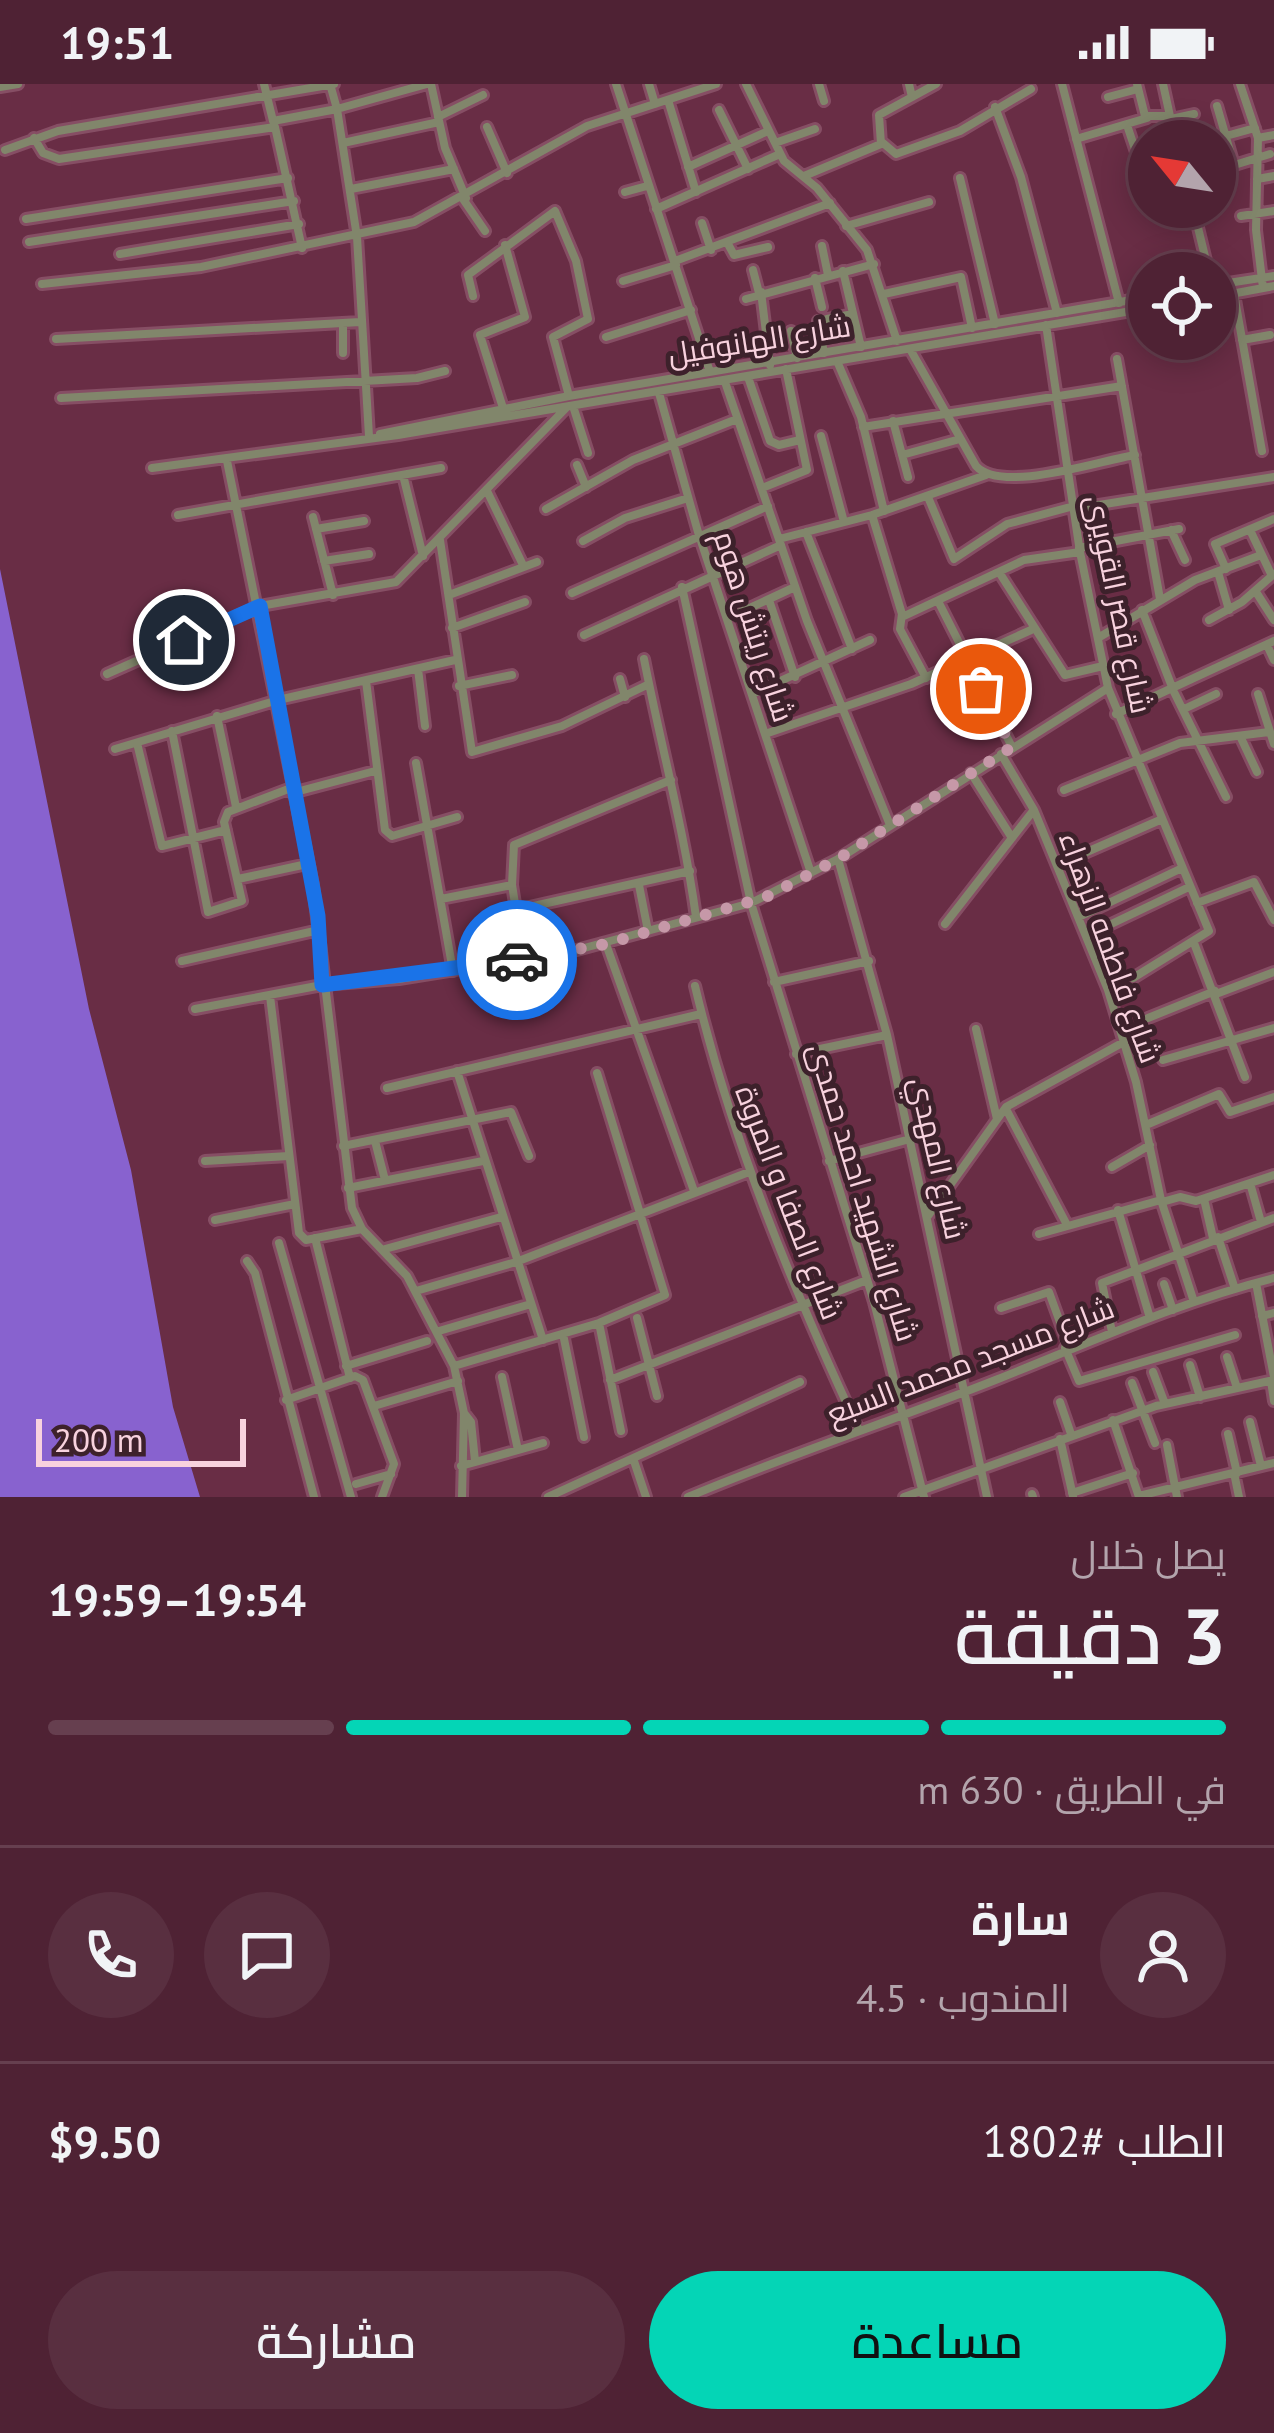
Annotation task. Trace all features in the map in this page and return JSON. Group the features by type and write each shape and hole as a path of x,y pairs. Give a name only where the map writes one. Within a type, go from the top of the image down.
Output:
{"street":[{"path":"0,87 17,84"},
{"path":"264,84 302,248"},
{"path":"5,150 34,138 332,84 357,237 364,380 374,435"},
{"path":"34,138 43,153 59,160 274,124 429,84 464,198 485,231"},
{"path":"616,84 710,372"},
{"path":"649,84 655,104"},
{"path":"42,284 161,273 414,222 587,126 716,84"},
{"path":"748,84 780,154 830,202 874,264 897,341"},
{"path":"819,84 824,101"},
{"path":"909,84 913,97"},
{"path":"936,84 879,115 883,143 896,154 960,131 1031,89"},
{"path":"1062,84 1118,303"},
{"path":"1163,84 1171,120"},
{"path":"1244,85 1256,133 1257,214 1266,284"},
{"path":"1108,97 1137,86 1148,118"},
{"path":"343,143 438,119 483,95"},
{"path":"668,100 697,192"},
{"path":"1217,106 1221,120"},
{"path":"995,107 1022,177 1057,313"},
{"path":"719,110 748,170"},
{"path":"1076,139 1148,118 1194,114"},
{"path":"487,127 506,173"},
{"path":"775,143 815,128"},
{"path":"688,166 768,131"},
{"path":"1236,135 1274,135"},
{"path":"802,177 883,143"},
{"path":"656,209 780,154"},
{"path":"1236,164 1270,154"},
{"path":"350,189 454,169"},
{"path":"1257,179 1274,176"},
{"path":"26,219 288,178"},
{"path":"960,178 995,324"},
{"path":"625,192 647,186"},
{"path":"29,242 294,201"},
{"path":"623,281 830,202"},
{"path":"846,226 929,202"},
{"path":"473,296 468,275 553,210 576,261 588,319 554,335 569,396"},
{"path":"1241,216 1274,211"},
{"path":"702,223 711,250"},
{"path":"120,254 298,224"},
{"path":"728,244 734,255 769,247"},
{"path":"502,408 480,334 525,318 505,245"},
{"path":"822,246 829,275"},
{"path":"746,299 874,264"},
{"path":"753,269 770,367"},
{"path":"843,272 861,346"},
{"path":"1236,293 1266,284 1274,276"},
{"path":"884,294 961,277 972,328"},
{"path":"815,278 822,307"},
{"path":"1236,285 1266,284"},
{"name":"شارع الهانوفيل","path":"152,468 227,461 724,382 797,358 1128,301"},
{"path":"1236,306 1262,451"},
{"path":"606,337 691,310"},
{"name":"شارع الهانوفيل","path":"374,435 389,428 710,372 837,362 1128,311"},
{"path":"824,353 822,320 853,314"},
{"path":"56,339 361,322"},
{"path":"343,323 343,353"},
{"name":"شارع قصر القويرى","path":"1046,325 1079,550 1108,688 1209,931 1194,943"},
{"path":"791,331 797,358"},
{"path":"1242,340 1270,335"},
{"path":"910,349 986,476"},
{"path":"1118,359 1160,599"},
{"path":"837,362 863,427 884,511"},
{"path":"762,488 807,472 786,369"},
{"path":"61,398 445,371"},
{"path":"748,377 770,441 779,446 800,440"},
{"path":"724,382 795,587 890,825"},
{"path":"863,427 1122,386"},
{"name":"شارع ريتش هوم","path":"658,393 698,532 730,617 811,873"},
{"path":"107,674 260,606 390,585 570,407 588,453"},
{"path":"546,509 674,443 737,419"},
{"path":"893,421 908,477"},
{"path":"821,436 844,522"},
{"path":"902,454 960,439"},
{"path":"584,634 806,532 986,476 1022,478 1135,455"},
{"path":"227,461 260,606 319,930 348,1188 362,1229 385,1249 416,1292 454,1366 464,1413 462,1497"},
{"path":"577,465 586,487"},
{"path":"178,515 441,468"},
{"path":"403,475 423,556"},
{"path":"928,497 954,559 1007,524 1074,508 1274,476"},
{"path":"487,491 522,563"},
{"path":"583,541 625,518 688,498"},
{"path":"572,593 698,532 768,506"},
{"path":"872,515 902,617 900,629 926,678"},
{"path":"313,517 333,595"},
{"path":"1229,610 1215,544 1274,519"},
{"path":"316,529 364,521"},
{"path":"902,617 1039,556 1175,530 1185,560"},
{"path":"1209,620 1256,592 1273,575 1250,530"},
{"path":"806,532 852,649"},
{"path":"440,540 470,750 478,752 562,726 649,684"},
{"path":"324,561 368,554"},
{"path":"1099,638 1160,599 1261,554"},
{"path":"449,595 522,563 537,562"},
{"path":"999,572 1030,630 1064,675 1103,665"},
{"name":"شارع الشهيد احمد حمدى","path":"682,587 751,903 867,1280 923,1494"},
{"path":"730,617 795,587"},
{"path":"1256,592 1274,620"},
{"name":"شارع ريتش هوم","path":"769,600 795,676"},
{"path":"938,601 1012,747"},
{"path":"452,628 525,602"},
{"path":"1142,610 1174,692 1226,797"},
{"path":"765,734 926,678 1030,630"},
{"path":"752,694 870,640"},
{"path":"1116,714 1174,692 1271,643 1274,660"},
{"path":"644,659 697,917"},
{"path":"115,749 278,700 455,660"},
{"path":"418,668 425,726"},
{"path":"459,686 512,675"},
{"path":"620,679 625,697"},
{"path":"366,681 387,833 457,817"},
{"path":"195,1009 322,985 452,971 606,944 751,903 838,859 1108,688"},
{"path":"1184,709 1216,694"},
{"path":"1258,694 1274,744"},
{"path":"1262,712 1274,709"},
{"path":"218,716 236,807"},
{"path":"172,730 206,911 242,904 226,830 226,817 236,807 375,771"},
{"path":"1064,790 1198,740 1269,732"},
{"path":"1240,738 1257,772"},
{"path":"138,747 160,844 226,830"},
{"name":"شارع فاطمه الزهراء","path":"1001,754 1034,810 1086,936 1122,1043 1146,1125 1161,1201 1194,1302"},
{"path":"416,763 452,971"},
{"path":"971,773 1012,838"},
{"path":"524,959 512,885 514,845 671,780"},
{"path":"945,925 1034,810"},
{"path":"1056,866 1160,820"},
{"name":"شارع المهدي","path":"838,859 887,1035 987,1497"},
{"path":"238,879 307,864"},
{"path":"1078,917 1180,869"},
{"path":"516,910 690,871"},
{"path":"1197,903 1250,881 1274,920"},
{"path":"639,884 648,931"},
{"path":"441,899 512,885"},
{"path":"1086,936 1189,886"},
{"path":"1261,894 1274,887"},
{"path":"182,961 319,930"},
{"path":"1133,978 1194,943 1245,1077"},
{"path":"606,944 694,1191"},
{"path":"774,982 868,961"},
{"path":"1148,1018 1274,972"},
{"name":"شارع الصفا و المروة","path":"694,986 721,1093 748,1172 801,1305 858,1428"},
{"path":"270,996 300,1236 315,1238 362,1229"},
{"path":"387,1088 701,1014"},
{"path":"1163,1060 1274,1028"},
{"path":"976,1029 998,1120"},
{"path":"796,1054 887,1035"},
{"path":"928,1216 1006,1107 1122,1043"},
{"path":"457,1070 543,1340"},
{"path":"454,1366 599,1323 663,1297 666,1290 597,1073"},
{"path":"1146,1125 1216,1095 1230,1112 1274,1097"},
{"path":"1006,1107 1066,1223"},
{"path":"344,1146 514,1114 529,1156"},
{"path":"829,1161 910,1139"},
{"path":"375,1141 385,1180"},
{"path":"1112,1167 1150,1145"},
{"path":"206,1161 289,1156"},
{"path":"348,1188 483,1161"},
{"path":"416,1292 516,1262 748,1172"},
{"path":"1040,1234 1118,1210 1203,1198 1274,1175"},
{"path":"1250,1183 1261,1222"},
{"path":"1203,1198 1235,1289"},
{"path":"215,1220 295,1204"},
{"path":"1118,1210 1150,1318"},
{"path":"385,1249 501,1217"},
{"path":"1112,1332 1101,1285 1274,1218"},
{"path":"315,1238 350,1378"},
{"path":"279,1243 316,1389 351,1497"},
{"path":"247,1261 314,1497"},
{"name":"شارع مسجد محمد السبع","path":"688,1497 1067,1348 1274,1279"},
{"path":"610,1380 867,1280"},
{"path":"1256,1283 1274,1401"},
{"path":"1165,1284 1173,1310"},
{"path":"1001,1308 1049,1292 1079,1381 1235,1335"},
{"path":"439,1331 531,1304"},
{"path":"1262,1316 1274,1313"},
{"path":"637,1318 657,1396"},
{"path":"599,1323 621,1431"},
{"path":"563,1334 584,1437"},
{"path":"346,1366 427,1341"},
{"path":"1227,1357 1237,1388"},
{"path":"1190,1365 1201,1397"},
{"path":"1153,1372 1165,1404"},
{"path":"502,1377 518,1450"},
{"path":"286,1400 350,1378 363,1380 393,1459 382,1496"},
{"path":"904,1497 923,1494 1143,1410 1273,1379"},
{"path":"374,1406 458,1381"},
{"path":"548,1497 800,1382"},
{"path":"1132,1383 1155,1443"},
{"path":"1060,1402 1071,1435"},
{"path":"464,1413 471,1422 475,1461"},
{"path":"1113,1420 1139,1497 1176,1493 1274,1463"},
{"path":"1250,1422 1262,1466"},
{"path":"1228,1434 1239,1497"},
{"path":"1060,1439 1073,1495 1133,1473"},
{"path":"461,1466 543,1443"},
{"path":"1167,1444 1176,1493"},
{"path":"634,1461 646,1497"},
{"path":"356,1484 392,1473"},
{"path":"371,1480 382,1496"}],"shaded area":[{"path":"0,569 89,1009 131,1170 173,1407 200,1497 0,1497"}],"way so far":[{"path":"517,960 606,944 751,903 838,859 1012,747 981,689"}],"route":[{"path":"184,640 260,606 313,885 322,985 399,979 517,960"}]}
